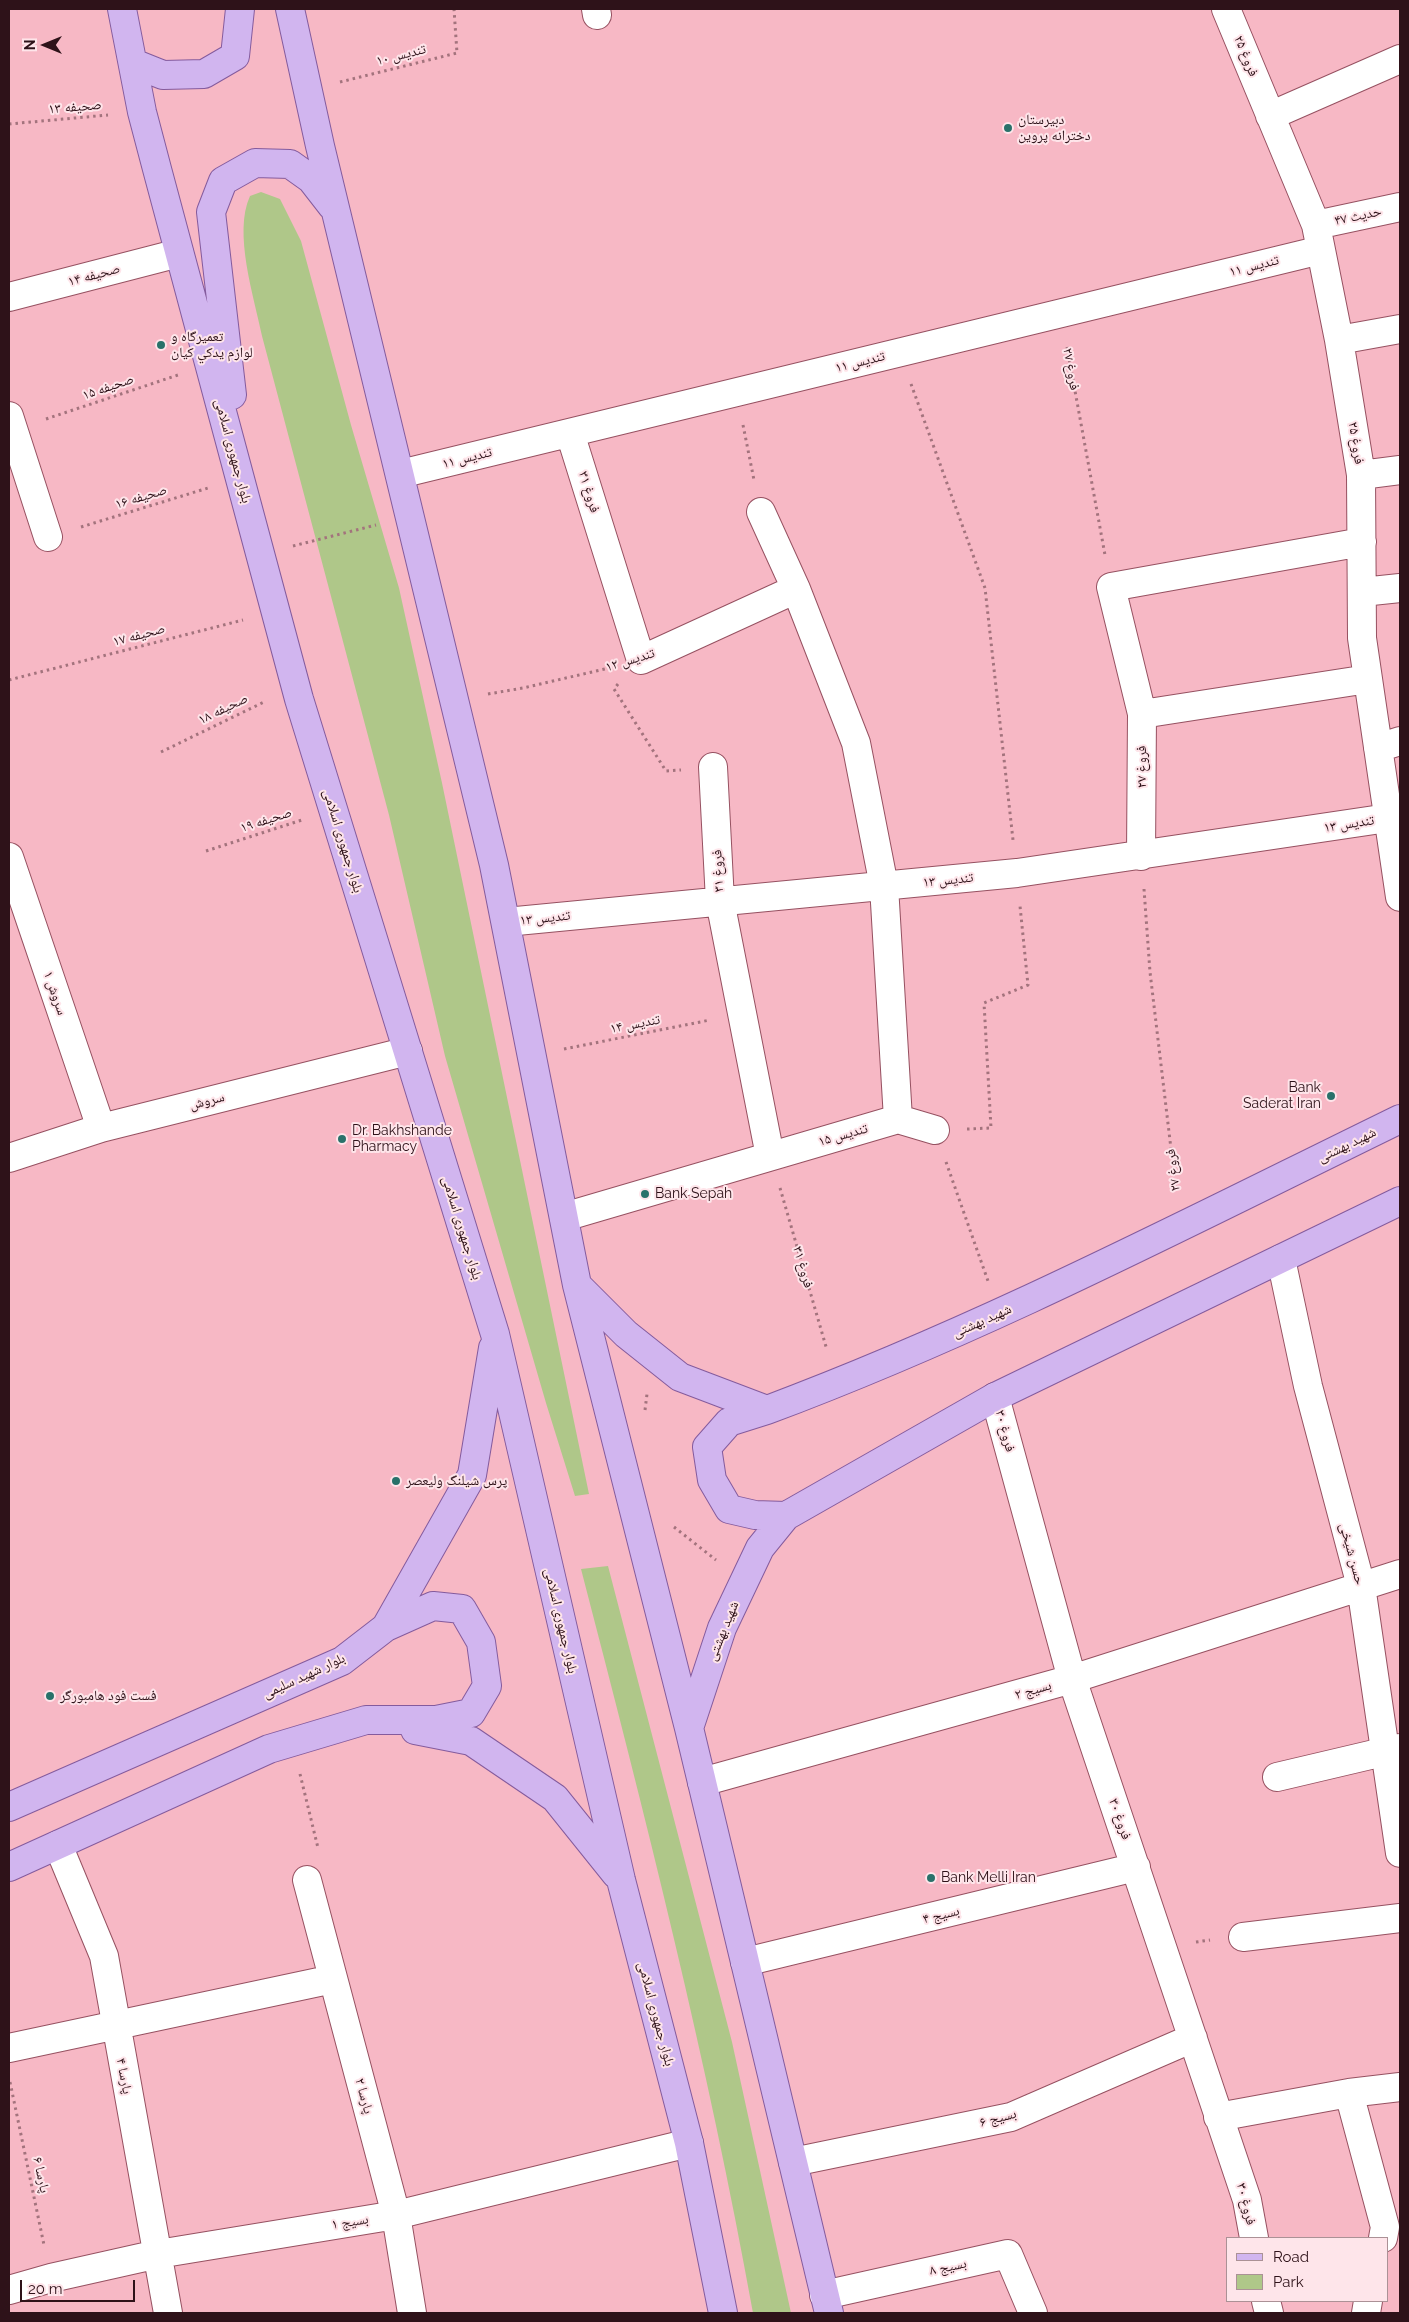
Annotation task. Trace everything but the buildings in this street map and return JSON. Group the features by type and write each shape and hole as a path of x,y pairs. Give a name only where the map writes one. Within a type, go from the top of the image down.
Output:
{"main road":[{"name":"بلوار جمهوری اسلامی","path":"122,9 142,112 296,686 495,1334 620,1880 689,2143 723,2313"},
{"path":"133,63 163,75 204,74 235,56 240,9"},
{"path":"290,9 336,211 454,698 506,922 577,1285 689,1728 827,2304"},
{"path":"242,484 212,212 223,181 255,163 290,164 311,179 336,211"},
{"name":"شهید بهشتی","path":"786,1516 755,1515 729,1509 712,1480 707,1447 729,1422 836,1384 1000,1314 1400,1119"},
{"name":"شهید بهشتی","path":"689,1728 722,1628 760,1548 786,1516 995,1397 1400,1201"},
{"path":"577,1285 626,1334 680,1377 767,1410"},
{"name":"بلوار شهید سلیمی","path":"9,1806 342,1661 386,1627 472,1476 495,1334"},
{"path":"9,1867 269,1749 366,1720 436,1720 471,1714 487,1686 481,1642 462,1609 433,1606 386,1627"},
{"path":"366,1720 471,1741 555,1798 620,1880"}],"street":[{"name":"فروغ ۲۵","path":"1226,9 1318,238 1339,340 1361,475 1362,638 1368,679 1389,744 1388,818 1400,897"},
{"path":"1270,116 1400,59"},
{"name":"حدیث ۴۷","path":"1318,238 1400,207"},
{"name":"تندیس ۱۱","path":"400,474 1061,313 1318,238"},
{"name":"صحیفه ۱۴","path":"9,297 179,253"},
{"path":"1339,340 1400,329"},
{"path":"11,423 48,537"},
{"name":"فروغ ۳۱","path":"570,433 641,660"},
{"path":"1361,475 1400,470"},
{"path":"761,512 796,589 856,743 884,886 898,1119 935,1130"},
{"path":"1111,587 1362,542"},
{"name":"فروغ ۲۷","path":"1111,587 1142,714 1141,856"},
{"path":"1362,592 1400,588"},
{"name":"تندیس ۱۲","path":"641,660 796,589"},
{"path":"1142,714 1368,679"},
{"name":"فروغ ۳۱","path":"713,767 720,901 770,1156"},
{"name":"تندیس ۱۳","path":"506,922 1017,873 1388,818"},
{"name":"سروش ۱","path":"9,857 18,914 101,1128"},
{"name":"سروش","path":"9,1158 101,1128 408,1051"},
{"name":"تندیس ۱۵","path":"564,1217 898,1119"},
{"name":"حسن شیخی","path":"1281,1259 1308,1386 1361,1586 1392,1750 1400,1853"},
{"name":"فروغ ۳۰","path":"995,1397 1072,1679 1247,2200 1254,2237"},
{"name":"بسیج ۲","path":"702,1782 1072,1679 1400,1574"},
{"path":"1277,1777 1392,1750"},
{"name":"پارسا ۴","path":"58,1845 104,1956 168,2313"},
{"name":"بسیج ۴","path":"745,1962 1136,1867"},
{"name":"پارسا ۲","path":"307,1880 396,2215 412,2313"},
{"path":"1243,1937 1400,1918"},
{"path":"9,2048 334,1979"},
{"name":"بسیج ۶","path":"793,2162 1011,2117 1193,2038"},
{"path":"1218,2117 1349,2093 1400,2087"},
{"path":"1349,2093 1389,2232"},
{"name":"بسیج ۱","path":"9,2290 51,2278 158,2254 396,2215 689,2143"},
{"name":"بسیج ۸","path":"827,2304 1008,2254 1033,2313"}],"path":[{"name":"تندیس ۱۰","path":"308,90 457,53 454,9"},
{"name":"صحیفه ۱۳","path":"9,124 142,112"},
{"name":"فروغ ۲۷","path":"1061,313 1111,587"},
{"name":"صحیفه ۱۵","path":"11,423 209,364"},
{"path":"736,392 761,512"},
{"name":"صحیفه ۱۶","path":"48,537 242,484"},
{"path":"260,554 410,517"},
{"name":"صحیفه ۱۷","path":"9,680 276,611"},
{"path":"641,660 614,689 666,771 713,767"},
{"name":"تندیس ۱۲","path":"454,698 523,688 641,660"},
{"name":"صحیفه ۱۸","path":"161,752 296,686"},
{"name":"صحیفه ۱۹","path":"206,851 334,809"},
{"name":"فروغ ۲۷","path":"1141,856 1150,972 1180,1226"},
{"name":"تندیس ۱۴","path":"532,1055 742,1014"},
{"name":"فروغ ۳۱","path":"770,1156 836,1384"},
{"path":"645,1415 650,1353"},
{"path":"671,1524 744,1582"},
{"path":"293,1742 320,1857 298,1863 307,1880"},
{"path":"1162,1945 1243,1937"},
{"name":"پارسا ۶","path":"9,2076 51,2278"}],"green space":[{"path":"261,192 280,199 301,241 351,425 399,588 442,783 589,1494 575,1496 445,1056 389,815 262,336 250,284 244,246 245,211 250,196"},
{"path":"608,1566 732,2042 791,2313 753,2313 696,2032 652,1846 581,1569"}],"place":[{"name":"دبیرستان دخترانه پروین","path":"1008,128"},
{"name":"تعميرگاه و لوازم يدكي كيان","path":"161,345"},
{"name":"Bank Saderat Iran","path":"1331,1096"},
{"name":"Dr. Bakhshande Pharmacy","path":"342,1139"},
{"name":"Bank Sepah","path":"645,1194"},
{"name":"پرس شیلنگ ولیعصر","path":"396,1481"},
{"name":"فست فود هامبورگر","path":"50,1696"},
{"name":"Bank Melli Iran","path":"931,1878"}]}
